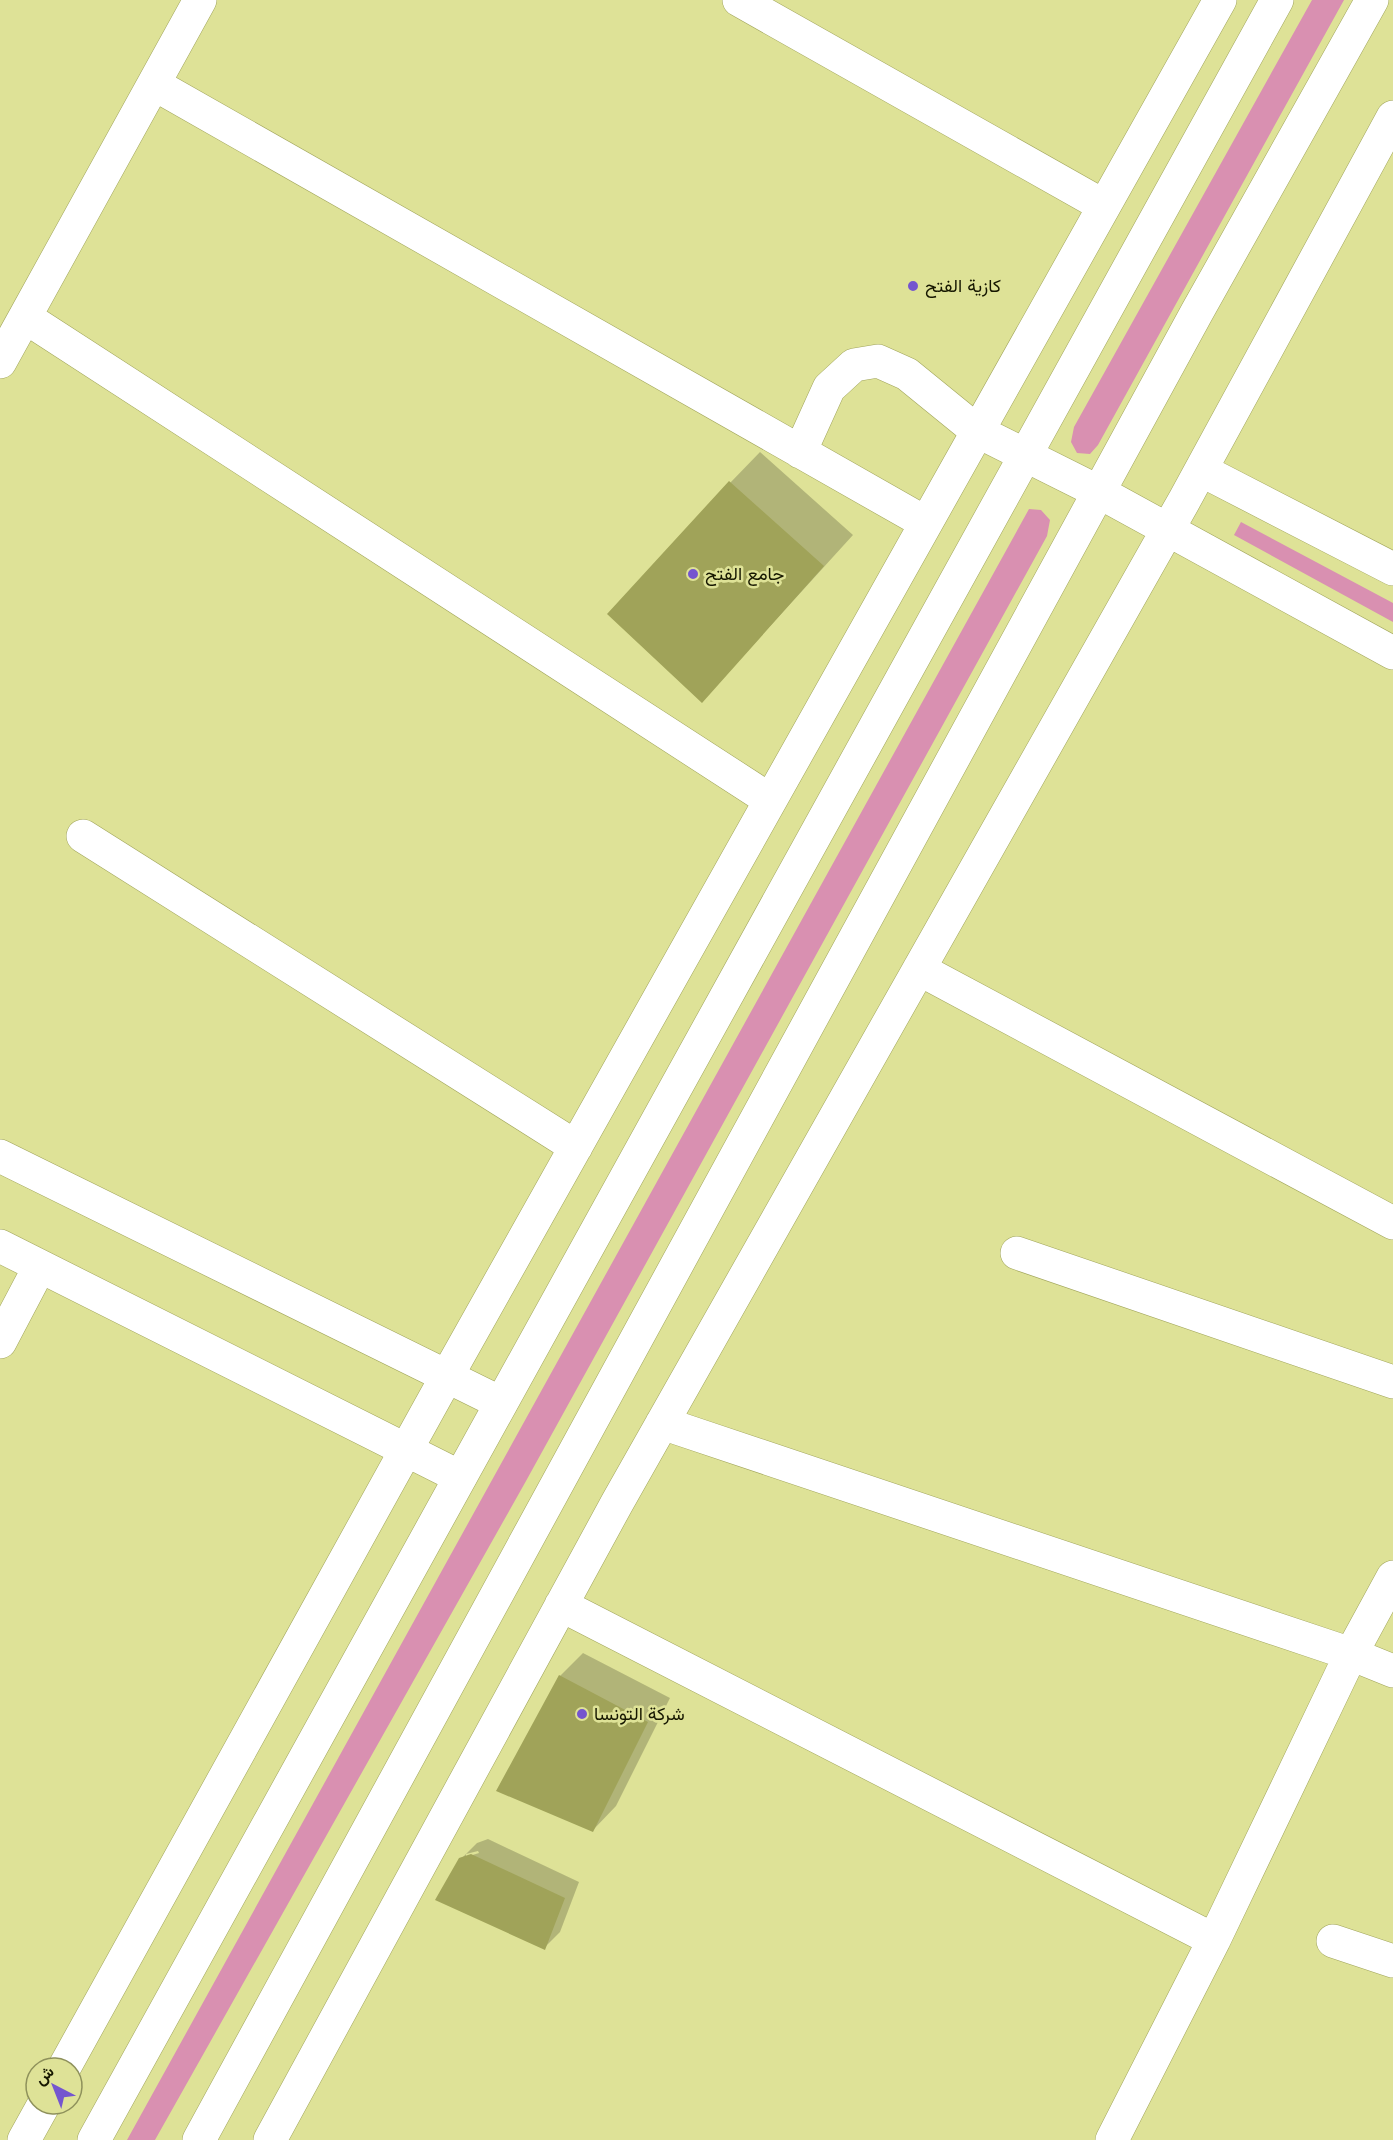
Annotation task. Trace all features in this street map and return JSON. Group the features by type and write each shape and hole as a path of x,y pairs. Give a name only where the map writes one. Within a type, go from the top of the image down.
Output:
{"street":[{"path":"0,362 200,0"},
{"path":"739,0 1104,206"},
{"path":"71,2056 447,1376 1220,0"},
{"path":"94,2140 1277,0"},
{"path":"199,2140 1099,492 1372,0"},
{"path":"154,84 926,523"},
{"path":"270,2140 662,1423 1201,470 1393,117"},
{"path":"25,317 770,800"},
{"path":"800,452 829,388 854,365 878,361 907,374 977,431 1099,492 1393,653"},
{"path":"1201,470 1393,569"},
{"path":"83,836 576,1146"},
{"path":"919,969 1393,1223"},
{"path":"0,1156 501,1403"},
{"path":"0,1246 460,1477"},
{"path":"1017,1253 1393,1382"},
{"path":"0,1342 40,1266"},
{"path":"662,1423 1352,1654 1393,1671"},
{"path":"1112,2140 1214,1940 1352,1654 1393,1577"},
{"path":"561,1605 1214,1940"},
{"path":"1333,1941 1393,1961"},
{"path":"24,2140 37,2116"}],"shaded area":[{"path":"1312,0 1344,0 1098,445 1090,454 1077,453 1071,442 1074,427"},
{"path":"1029,509 1041,510 1050,520 1047,536 526,1481 155,2140 127,2140"},
{"path":"1241,522 1393,603 1393,622 1234,535"}],"building":[{"path":"729,481 824,566 702,703 607,614"},
{"path":"559,1675 648,1722 593,1832 496,1791"},
{"path":"471,1854 565,1898 545,1950 435,1900 459,1858"}],"place":[{"name":"كازية الفتح","path":"913,286"},
{"name":"جامع الفتح","path":"693,574"},
{"name":"شركة التونسا","path":"582,1714"}]}
